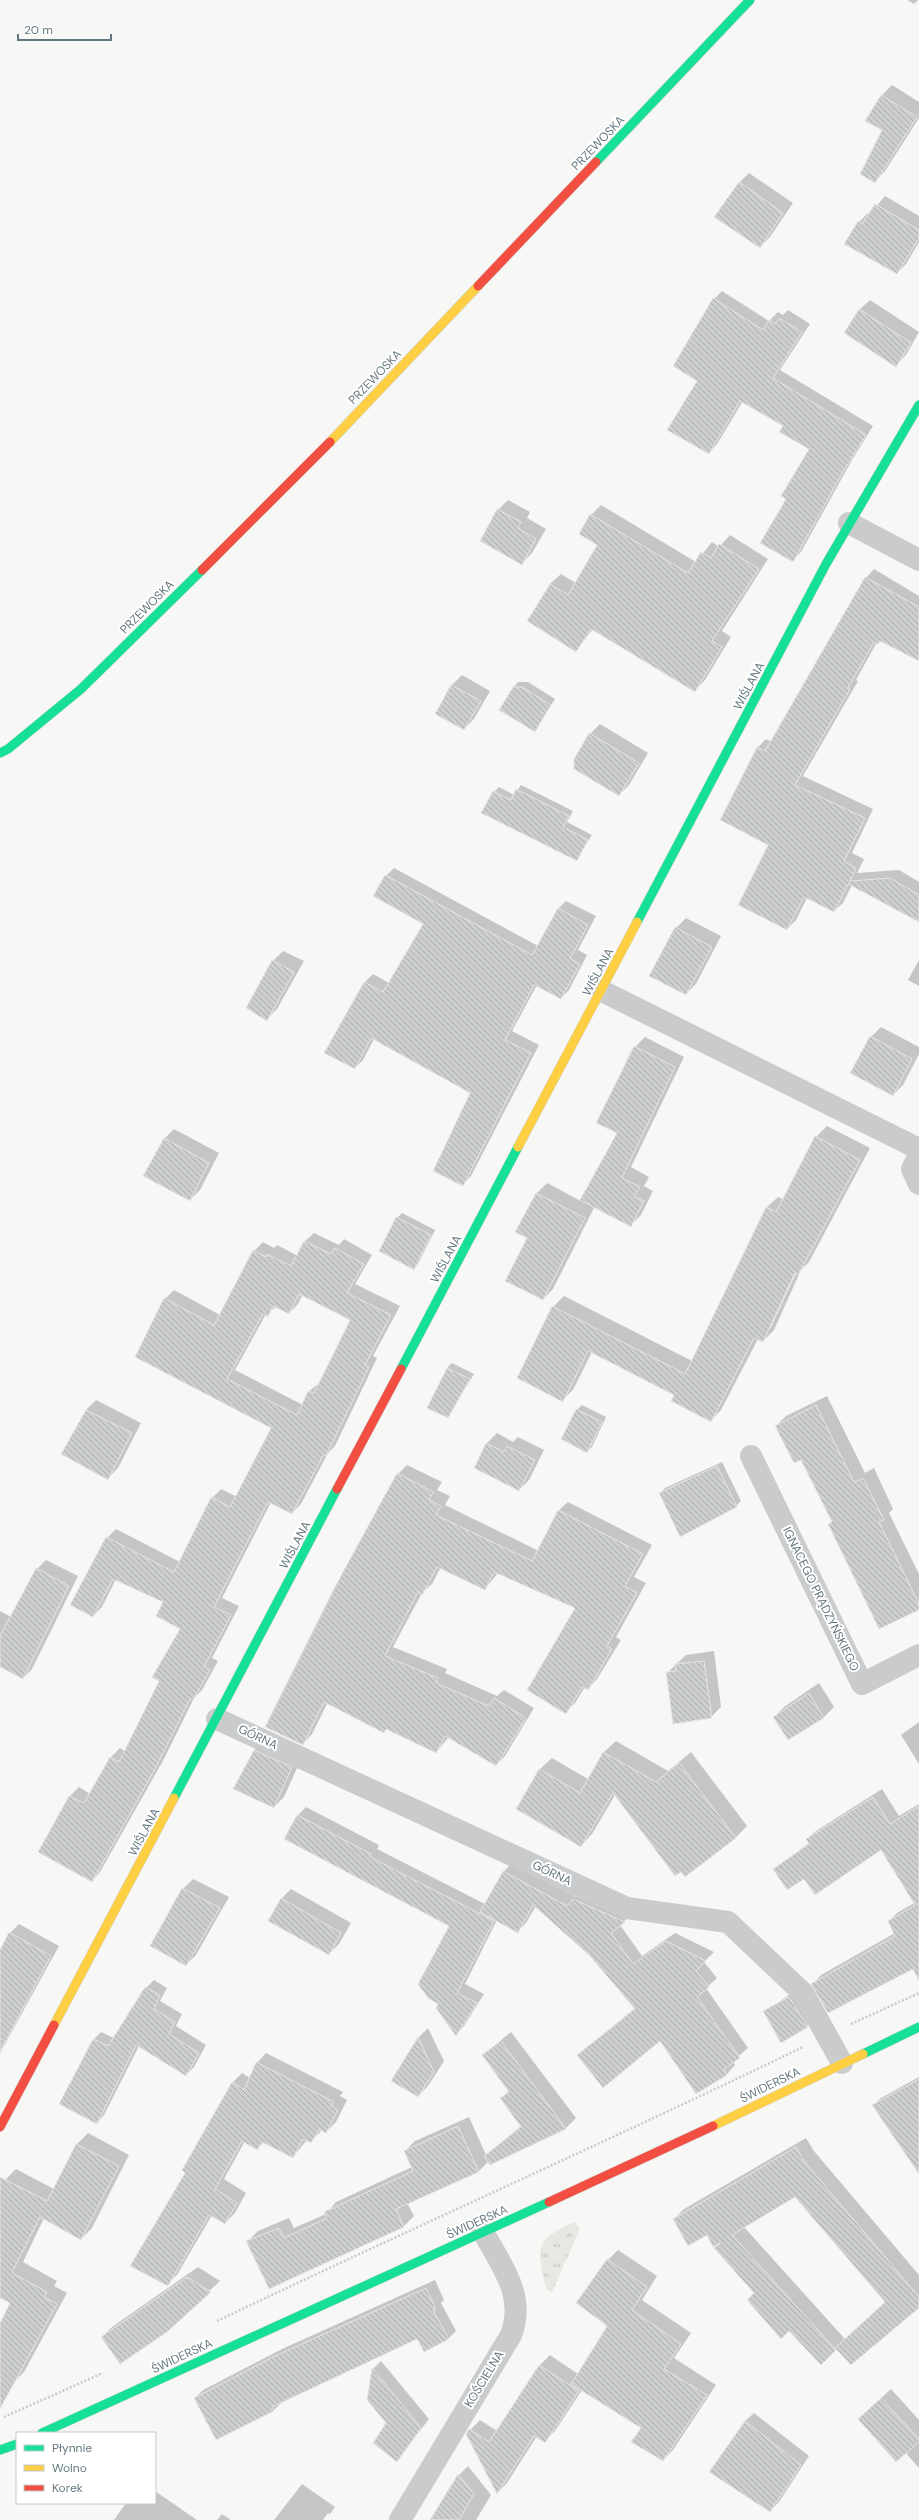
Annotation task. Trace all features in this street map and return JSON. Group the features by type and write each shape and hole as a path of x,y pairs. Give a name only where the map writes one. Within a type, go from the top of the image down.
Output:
{"street":[{"name":"PRZEWOSKA","path":"0,753 8,749 82,689 300,474 750,0"},
{"name":"WIŚLANA","path":"0,2127 849,523 919,404"},
{"path":"849,523 919,560"},
{"path":"602,990 919,1149"},
{"path":"919,1155 912,1169 919,1184"},
{"name":"IGNACEGO PRĄDZYŃSKIEGO","path":"751,1456 862,1684 919,1655"},
{"name":"GÓRNA","path":"217,1719 627,1908 728,1922 803,1993 842,2063"},
{"name":"ŚWIDERSKA","path":"44,2432 640,2161 919,2027"},
{"name":"KOŚCIELNA","path":"400,2520 511,2335 516,2321 514,2293 506,2274 483,2232"},
{"path":"0,2450 15,2445"},
{"path":"0,2455 15,2445"}],"path":[{"path":"212,2324 440,2214 706,2094 919,1993"},
{"path":"0,2419 111,2370"}],"green space":[{"path":"575,2222 580,2229 552,2292 546,2289 541,2263 541,2246 551,2234"}],"building":[{"path":"881,95 917,117 875,183 860,174 882,130 865,121"},
{"path":"739,182 783,213 760,248 714,217"},
{"path":"875,204 919,230 919,238 897,274 844,244 858,221 862,224"},
{"path":"713,298 763,330 769,320 775,324 779,318 802,332 773,378 866,435 844,470 793,562 760,543 786,499 781,496 809,449 779,432 783,426 740,401 709,454 667,430 697,381 673,366"},
{"path":"859,309 911,343 896,367 844,333"},
{"path":"497,509 521,522 518,528 536,539 522,565 480,541"},
{"path":"590,514 688,573 701,552 711,558 719,544 759,569 712,641 722,647 695,692 591,629 576,652 527,621 550,584 568,595 597,545 579,534"},
{"path":"865,577 919,607 919,661 880,641 878,644 874,642 848,688 850,689 795,785 865,818 844,861 856,868 850,881 890,878 919,895 919,922 848,884 834,912 804,897 787,930 738,905 768,845 720,820 757,747 765,751"},
{"path":"451,685 481,701 464,730 435,714"},
{"path":"513,687 522,687 551,705 535,732 499,710"},
{"path":"589,733 639,763 619,796 574,769 574,759"},
{"path":"516,789 569,816 563,827 588,840 577,861 481,813 493,791 511,800"},
{"path":"385,875 532,955 558,908 588,925 570,959 580,964 561,999 534,985 505,1040 531,1053 463,1186 433,1171 470,1093 371,1038 355,1069 324,1053 364,982 383,992 423,924 373,896"},
{"path":"675,927 712,947 686,995 649,976"},
{"path":"272,960 294,972 267,1021 246,1008"},
{"path":"870,1036 912,1059 893,1096 850,1073"},
{"path":"634,1046 675,1067 622,1178 640,1187 634,1197 644,1201 631,1227 580,1200 617,1133 596,1123"},
{"path":"815,1136 860,1160 798,1275 795,1273 763,1342 754,1338 711,1422 671,1401 674,1395 588,1351 563,1402 517,1378 552,1306 685,1374 766,1207 776,1212"},
{"path":"164,1138 209,1163 190,1201 143,1176"},
{"path":"536,1193 585,1218 543,1300 505,1281 527,1238 515,1232"},
{"path":"396,1217 431,1235 414,1270 379,1251"},
{"path":"304,1241 331,1254 335,1248 364,1264 347,1293 391,1315 365,1365 369,1367 326,1456 324,1454 292,1514 268,1502 214,1607 231,1615 204,1667 210,1670 193,1700 190,1699 155,1769 92,1882 38,1852 69,1796 84,1803 110,1757 119,1762 159,1681 152,1677 180,1629 156,1616 163,1602 113,1579 93,1617 70,1605 106,1537 174,1572 211,1497 230,1507 271,1428 135,1357 164,1298 214,1325 253,1250 266,1257 267,1254 291,1266","holes":["299,1294 350,1320 314,1393 308,1391 297,1415 227,1379 263,1314 268,1317 273,1306 289,1314"]},
{"path":"447,1368 470,1379 448,1418 427,1408"},
{"path":"816,1405 854,1482 863,1478 884,1520 879,1522 919,1604 919,1610 879,1629 828,1524 832,1522 801,1460 794,1463 775,1426"},
{"path":"576,1409 602,1422 587,1453 561,1439"},
{"path":"86,1410 132,1433 108,1480 61,1454"},
{"path":"486,1443 504,1452 507,1446 535,1460 519,1491 474,1468"},
{"path":"717,1466 737,1507 680,1537 659,1493"},
{"path":"397,1473 433,1492 429,1500 441,1506 436,1515 532,1561 558,1510 643,1554 625,1586 637,1593 607,1646 612,1649 588,1690 582,1687 566,1714 527,1690 575,1608 494,1572 485,1590 437,1567 422,1595 418,1592 385,1656 438,1678 436,1683 489,1706 494,1698 526,1718 496,1766 445,1736 436,1753 386,1729 384,1733 324,1702 303,1745 265,1727 337,1583"},
{"path":"36,1568 69,1586 23,1679 0,1667 0,1636"},
{"path":"704,1661 712,1718 673,1724 666,1672 676,1671 675,1664"},
{"path":"809,1693 824,1718 788,1740 773,1717"},
{"path":"254,1750 292,1767 274,1808 233,1789"},
{"path":"603,1752 656,1782 679,1763 736,1838 685,1877 681,1872 675,1876 613,1793 581,1847 516,1809 539,1769 580,1793"},
{"path":"873,1797 890,1824 919,1806 919,1981 913,1969 828,2013 811,1984 895,1936 888,1921 915,1905 881,1850 815,1895 804,1879 787,1890 773,1869 809,1844 806,1839"},
{"path":"297,1815 371,1854 370,1857 494,1921 457,1993 477,2003 456,2036 436,2008 438,2004 428,1998 418,1984 449,1926 284,1839"},
{"path":"503,1871 567,1906 573,1899 625,1922 611,1933 633,1964 666,1941 706,1961 696,1971 709,1987 697,1997 740,2058 724,2069 727,2075 696,2094 660,2041 603,2088 577,2055 635,2009 590,1956 533,1905 518,1933 480,1912"},
{"path":"182,1888 220,1908 186,1966 150,1946"},
{"path":"281,1898 341,1933 329,1955 268,1921"},
{"path":"9,1932 51,1956 0,2051 0,1950"},
{"path":"145,1987 160,1995 154,2009 175,2022 169,2034 199,2053 186,2076 136,2045 97,2124 59,2104 93,2039 108,2046"},
{"path":"789,1997 808,2027 781,2043 763,2011"},
{"path":"418,2037 434,2072 418,2097 391,2081"},
{"path":"501,2041 566,2129 490,2165 484,2156 521,2127 500,2098 509,2092 482,2055"},
{"path":"256,2062 334,2102 331,2106 338,2110 326,2133 319,2129 311,2143 303,2139 293,2158 262,2142 257,2150 242,2141 215,2189 237,2203 225,2224 209,2215 168,2286 130,2266 185,2173 182,2170 232,2082 244,2090"},
{"path":"919,2079 919,2174 872,2105"},
{"path":"458,2126 479,2172 396,2209 404,2227 269,2289 246,2241 279,2228 284,2238 327,2218 324,2212 413,2171 404,2151"},
{"path":"76,2144 119,2166 81,2240 40,2217 12,2273 47,2292 44,2297 57,2304 0,2409 0,2323 10,2303 0,2298 0,2177 47,2201"},
{"path":"796,2147 804,2161 919,2297 919,2308 851,2365 835,2348 885,2302 795,2197 732,2235 836,2350 821,2365 789,2331 781,2339 747,2300 754,2293 714,2248 720,2243 713,2247 707,2235 688,2246 673,2219"},
{"path":"607,2259 647,2287 632,2310 681,2344 664,2369 707,2395 663,2461 631,2442 641,2428 571,2384 606,2328 606,2325 576,2303"},
{"path":"187,2277 211,2292 167,2332 120,2364 101,2337"},
{"path":"426,2288 436,2309 433,2310 449,2339 424,2352 417,2339 272,2407 274,2411 216,2440 194,2398 273,2357"},
{"path":"539,2365 579,2391 545,2443 534,2436 497,2494 466,2434 469,2429 489,2442"},
{"path":"372,2368 421,2428 397,2462 373,2443 386,2423 367,2400"},
{"path":"881,2398 919,2439 919,2442 896,2462 858,2419"},
{"path":"745,2421 801,2465 770,2512 709,2472"},
{"path":"458,2474 474,2494 459,2520 430,2520"}],"traffic: fast":[{"path":"596,162 750,0"},
{"path":"637,922 826,564 919,405"},
{"path":"0,753 8,749 81,689 202,570"},
{"path":"401,1369 518,1147"},
{"path":"174,1798 337,1489"},
{"path":"863,2054 919,2027"},
{"path":"44,2432 549,2202"},
{"path":"0,2450 16,2444"}],"traffic: slow":[{"path":"330,442 478,286"},
{"path":"518,1147 637,922"},
{"path":"54,2025 174,1798"},
{"path":"713,2126 863,2054"}],"traffic: jam":[{"path":"478,286 596,162"},
{"path":"202,570 330,442"},
{"path":"337,1489 401,1369"},
{"path":"0,2127 54,2025"},
{"path":"549,2202 713,2126"}]}
